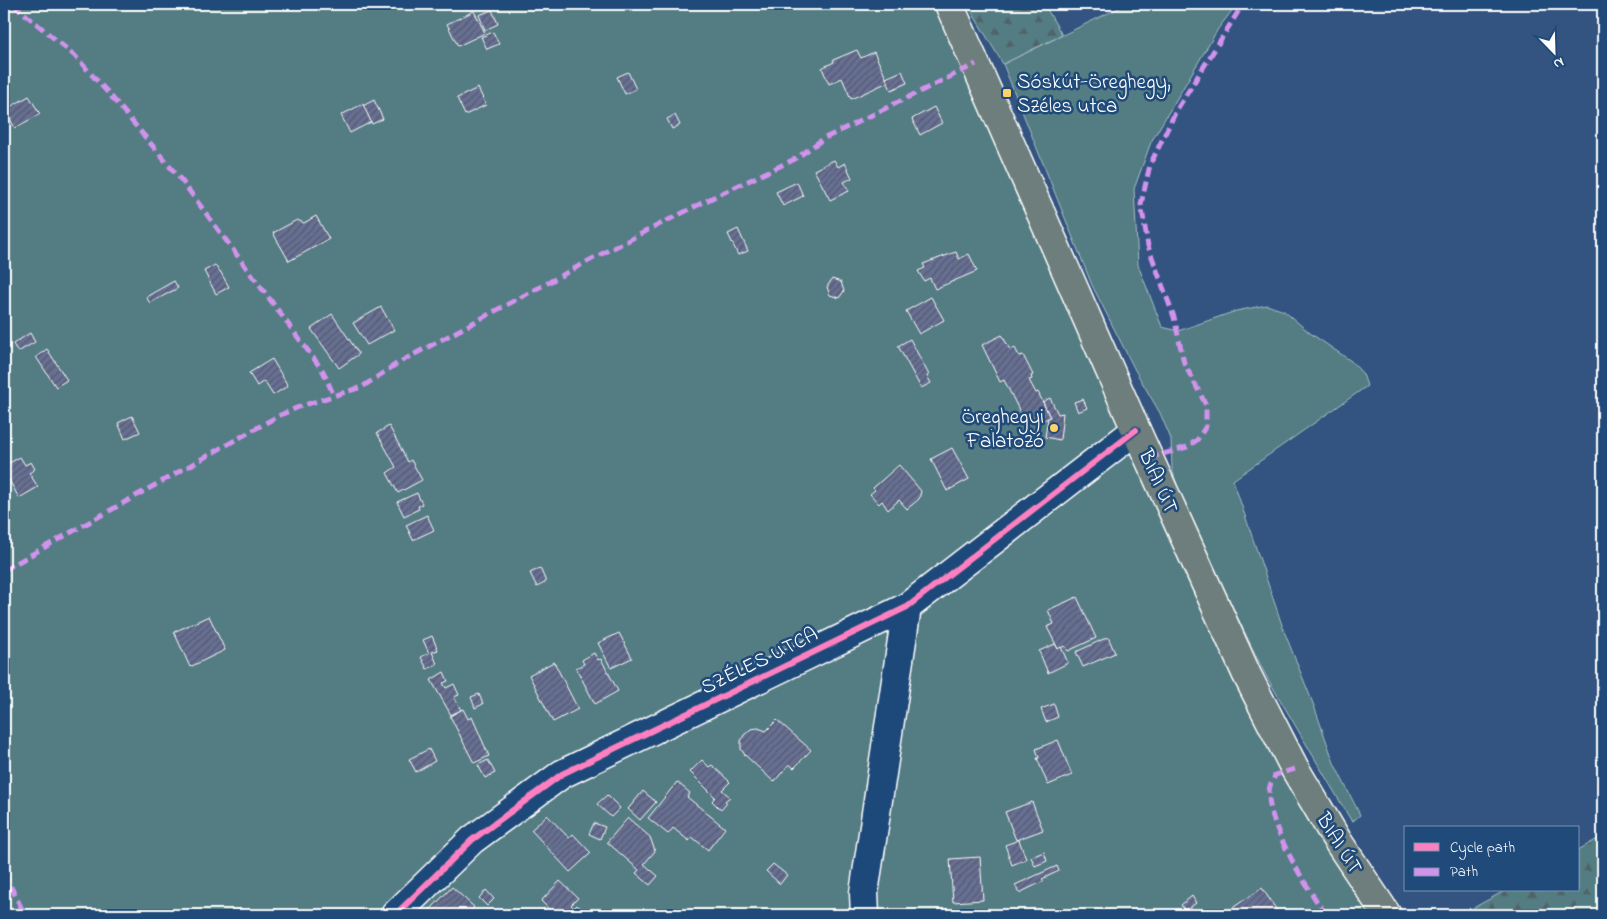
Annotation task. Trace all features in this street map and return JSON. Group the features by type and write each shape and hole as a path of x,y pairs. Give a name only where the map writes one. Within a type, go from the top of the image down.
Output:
{"main road":[{"name":"BIAI ÚT","path":"949,4 1136,430 1247,675 1295,769 1337,840 1387,915"}],"street":[{"name":"SZÉLES UTCA","path":"395,915 472,840 562,774 907,607 1136,430"},
{"path":"865,915 864,893 907,607"}],"green space":[{"path":"4,4 949,4 1247,675 1387,915 4,915"},
{"path":"967,4 1044,4 1062,35 1003,64"},
{"path":"1127,4 1237,4 1218,29 1151,142 1134,189 1138,265 1162,327 1178,331 1236,311 1267,305 1284,311 1310,333 1351,361 1363,374 1367,386 1233,480 1284,631 1334,763 1360,815 1352,822 1265,674 1184,508 1172,469 1171,439 1160,413 1135,370 1092,285 1003,64"},
{"path":"1603,836 1603,915 1465,915 1464,913 1502,892 1580,892 1580,849"}],"building":[{"path":"492,10 498,24 485,30 479,15"},
{"path":"474,11 485,33 458,46 447,24"},
{"path":"493,32 499,44 487,49 481,37"},
{"path":"857,50 861,58 874,52 888,82 851,99 842,78 829,84 822,68 834,62 833,60"},
{"path":"902,71 907,83 891,90 886,78"},
{"path":"628,72 636,89 625,94 617,77"},
{"path":"478,88 486,105 465,115 457,98"},
{"path":"29,96 40,114 15,128 5,110"},
{"path":"374,100 383,119 372,124 363,106"},
{"path":"363,104 371,122 350,133 341,115"},
{"path":"934,107 942,123 920,135 912,119"},
{"path":"675,115 680,125 672,129 667,119"},
{"path":"834,160 838,167 845,163 852,178 844,182 849,191 830,200 814,170"},
{"path":"797,182 803,196 783,206 776,192"},
{"path":"316,216 329,239 289,261 273,233 297,220 304,223"},
{"path":"738,229 748,251 738,255 728,234"},
{"path":"956,252 959,259 969,254 977,271 935,289 930,278 924,281 918,271 925,268 923,264"},
{"path":"215,265 229,287 216,294 204,271"},
{"path":"832,279 841,282 844,291 839,298 830,295 827,287"},
{"path":"174,281 178,288 150,303 146,297"},
{"path":"931,297 944,320 919,334 906,311"},
{"path":"381,307 394,330 367,345 353,323"},
{"path":"332,314 359,354 339,368 311,329"},
{"path":"30,333 35,342 18,352 13,344"},
{"path":"1002,335 1010,350 1015,348 1019,356 1023,355 1033,375 1031,376 1032,379 1029,380 1036,393 1038,392 1050,417 1042,421 1039,415 1025,422 1004,380 1000,382 982,345"},
{"path":"910,339 929,375 927,376 931,383 921,388 898,346"},
{"path":"47,349 67,380 56,387 36,357"},
{"path":"272,359 288,386 273,395 264,381 257,386 249,373"},
{"path":"1050,398 1058,414 1063,413 1060,440 1045,437 1048,418 1050,417 1043,402"},
{"path":"1083,399 1087,408 1078,412 1074,402"},
{"path":"132,416 140,432 125,439 118,423"},
{"path":"389,426 408,462 411,460 422,480 398,493 387,473 396,467 377,433"},
{"path":"952,448 969,479 947,491 931,459"},
{"path":"20,457 25,465 31,462 35,469 29,473 38,487 19,498 4,471 4,466"},
{"path":"899,465 921,491 919,499 907,509 899,500 888,510 882,501 879,504 870,494 875,490 873,488"},
{"path":"417,493 422,504 418,506 419,509 404,516 397,502"},
{"path":"427,515 434,530 413,540 406,525"},
{"path":"540,568 546,582 537,587 530,573"},
{"path":"1077,597 1096,638 1068,651 1065,646 1058,649 1047,627 1054,624 1048,610"},
{"path":"209,616 225,650 190,667 174,632"},
{"path":"619,633 632,658 611,668 598,643"},
{"path":"432,636 438,650 432,652 437,664 427,669 421,657 429,653 423,640"},
{"path":"1108,637 1115,653 1083,667 1076,652"},
{"path":"1055,644 1058,649 1061,647 1068,663 1048,673 1039,651"},
{"path":"594,653 598,660 601,659 618,691 595,704 576,668 584,664 582,660"},
{"path":"554,662 578,709 553,722 529,675"},
{"path":"444,672 448,681 443,683 446,688 454,684 459,695 454,697 461,710 451,715 431,680"},
{"path":"479,694 483,704 475,708 471,697"},
{"path":"1054,704 1058,717 1046,722 1041,709"},
{"path":"463,709 468,719 472,717 489,756 474,763 450,716"},
{"path":"777,720 811,750 794,768 789,764 774,782 745,755 741,749 741,741 744,735 751,729 758,728 766,731"},
{"path":"1058,740 1072,775 1048,785 1037,758 1039,758 1036,749"},
{"path":"429,749 435,761 416,772 409,759"},
{"path":"488,760 495,773 485,778 478,765"},
{"path":"702,760 709,767 712,765 730,782 722,790 730,797 725,801 727,803 721,810 712,801 715,797 690,772"},
{"path":"677,782 690,793 687,797 725,828 708,850 692,837 689,841 673,828 668,834 648,818"},
{"path":"643,791 656,802 640,820 628,809"},
{"path":"607,795 620,808 611,817 597,804"},
{"path":"1032,802 1043,830 1016,840 1005,812"},
{"path":"547,815 569,838 573,834 591,853 570,872 531,830"},
{"path":"628,818 650,837 655,851 644,864 658,876 650,885 636,873 639,870 607,842"},
{"path":"594,823 605,827 600,839 589,834"},
{"path":"1019,840 1026,859 1012,865 1005,845"},
{"path":"1044,852 1047,861 1035,866 1031,857"},
{"path":"980,857 983,900 953,902 950,859"},
{"path":"773,864 787,875 780,884 766,871"},
{"path":"1057,866 1059,871 1042,879 1044,881 1019,893 1015,885"},
{"path":"560,881 578,898 571,905 574,908 577,905 585,912 582,915 555,915 541,901"},
{"path":"452,887 474,907 466,915 430,915 427,913"},
{"path":"1262,888 1278,912 1274,915 1222,915"},
{"path":"486,890 494,899 487,906 479,898"},
{"path":"1192,896 1196,903 1185,911 1181,905"}],"marked path":[{"path":"13,4 75,56 182,181 323,371 334,396"},
{"path":"1149,458 1187,447 1197,440 1206,426 1206,405 1184,363 1174,317 1148,246 1141,204 1150,165 1176,111 1243,4"},
{"path":"4,570 278,416 301,406 362,387 398,363 609,250 718,195 795,159 823,139 976,64"},
{"path":"1295,769 1275,775 1270,786 1269,799 1272,816 1298,871 1326,915"},
{"path":"4,873 25,915"}],"cycle path":[{"path":"395,915 472,840 562,774 907,607 1136,430"}],"place":[{"name":"Sóskút-Öreghegy, Széles utca","path":"1007,93"},
{"name":"Öreghegyi Falatozó","path":"1054,428"}]}
